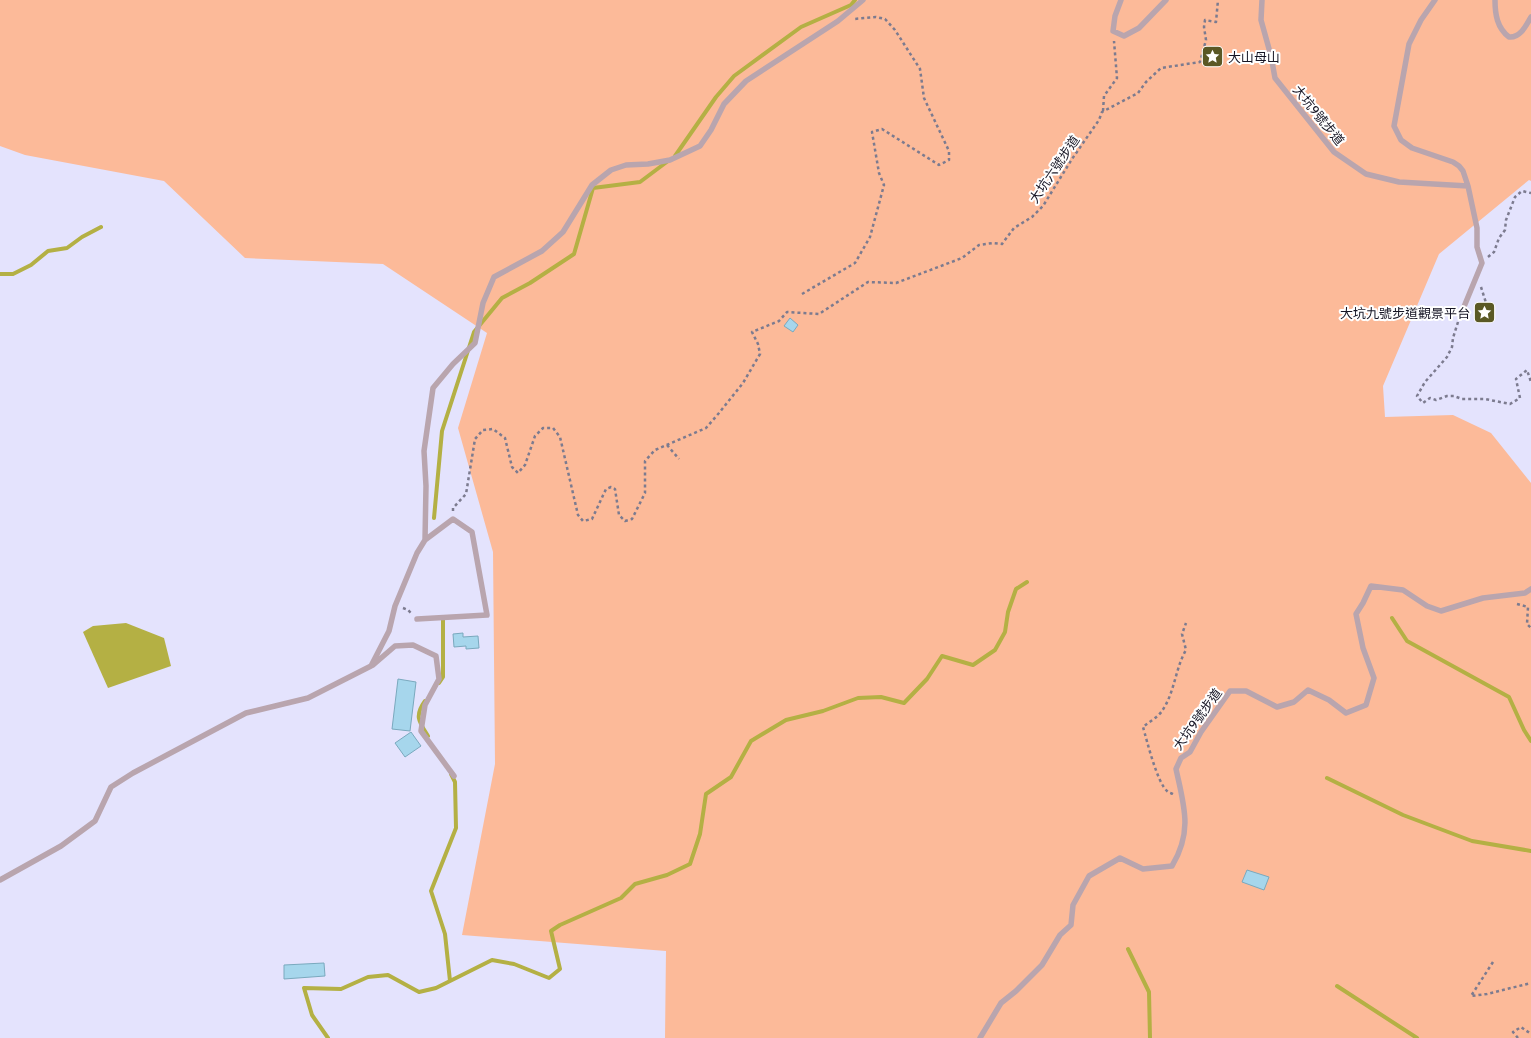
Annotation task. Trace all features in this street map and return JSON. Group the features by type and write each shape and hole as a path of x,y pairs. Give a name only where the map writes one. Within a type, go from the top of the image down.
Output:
{"lane":[{"path":"424,540 426,486 424,451 432,388 453,364 475,344 483,303 494,277 542,251 563,232 592,185 611,170 626,165 648,164 670,160 700,146 711,130 724,104 746,81 838,21 863,0"},
{"path":"1121,0 1115,16 1113,31 1124,36 1139,28 1166,0"},
{"name":"大坑9號步道","path":"1262,0 1261,20 1272,56 1276,78 1334,152 1366,174 1399,182 1468,186"},
{"path":"1435,0 1421,20 1409,44 1394,126 1401,140 1412,148 1453,162 1463,171 1468,186 1477,228 1477,247 1482,262 1461,314"},
{"path":"1495,0 1495,10 1499,24 1501,29 1509,37 1518,35 1531,17"},
{"path":"371,666 389,632 395,606 424,540 453,519 472,532 487,615 417,619"},
{"name":"大坑9號步道","path":"980,1038 1001,1003 1016,991 1042,965 1060,935 1071,925 1073,905 1089,876 1120,858 1143,869 1172,866 1179,855 1186,832 1184,806 1176,769 1181,758 1190,752 1201,732 1230,691 1246,691 1277,707 1294,702 1308,690 1329,700 1346,713 1366,706 1374,678 1363,648 1356,614 1371,586 1403,590 1427,606 1441,611 1483,598 1525,593 1531,589"},
{"path":"0,880 61,846 95,821 111,787 133,773 246,714 308,698 371,666 395,646 413,645 436,656 439,679 425,705 421,731 454,776"}],"path":[{"path":"1102,112 1138,94 1146,82 1161,68 1200,62 1206,40 1204,27 1205,20 1216,22 1218,0"},
{"path":"802,294 855,263 870,237 884,185 879,173 872,132 882,129 938,165 949,160 949,151 924,98 920,69 895,30 885,19 876,17 838,21"},
{"path":"1102,112 1104,96 1117,78 1113,31"},
{"name":"大坑六號步道","path":"453,519 453,508 466,494 475,439 483,430 494,429 505,438 512,467 518,472 525,466 535,436 543,428 553,428 560,437 578,515 583,522 592,519 606,489 611,487 615,490 619,516 625,521 632,519 645,493 645,461 655,450 706,428 743,383 760,354 758,344 752,332 779,321 787,312 819,314 868,282 896,283 962,258 979,245 993,243 1002,244 1014,228 1032,217 1043,206 1072,159 1099,120 1102,112"},
{"path":"1482,262 1494,252 1499,238 1505,230 1508,214 1515,197 1522,191 1531,193"},
{"path":"1476,277 1485,296 1487,306 1485,313"},
{"path":"1461,314 1457,324 1452,347 1447,357 1425,382 1417,396 1423,403 1430,398 1436,400 1447,396 1454,396 1462,399 1485,399 1510,404 1520,398 1516,379 1526,370 1531,382"},
{"path":"667,445 679,459"},
{"path":"1505,596 1515,603 1528,607 1527,624 1531,628"},
{"path":"1182,798 1167,792 1158,776 1143,727 1162,712 1177,677 1180,660 1186,650 1182,634 1186,623"},
{"path":"1493,962 1470,996 1487,994 1531,983"},
{"path":"1518,1038 1513,1032 1521,1028 1531,1034"}],"shaded area":[{"path":"0,0 1531,0 1531,181 1529,180 1439,254 1383,386 1385,417 1453,415 1491,433 1531,483 1531,1038 665,1038 666,951 462,935 495,764 493,552 458,428 487,333 383,264 245,258 164,181 25,155 0,146"},
{"path":"126,623 164,638 171,666 108,688 83,632 93,626"}],"building":[{"path":"790,318 798,325 793,332 784,326"},
{"path":"463,633 463,637 478,636 479,648 466,649 466,646 454,647 453,634"},
{"path":"398,679 416,682 410,731 392,729"},
{"path":"411,732 421,746 405,757 395,743"},
{"path":"1247,870 1269,877 1264,890 1242,882"},
{"path":"324,963 325,976 284,979 284,965"}],"waterway":[{"path":"675,156 716,97 734,76 801,27 851,5 855,0"},
{"path":"434,518 442,431 474,332 502,298 530,283 574,254 593,188 640,182 668,161"},
{"path":"0,274 13,274 31,265 48,251 67,248 82,237 101,227"},
{"path":"450,981 492,960 514,964 549,978 560,969 551,931 560,925 621,898 635,884 667,875 690,864 700,834 706,794 731,777 751,741 786,720 823,711 858,698 881,697 904,703 927,679 942,656 973,665 995,650 1005,632 1008,612 1016,589 1027,582"},
{"path":"439,683 443,677 443,618"},
{"path":"1392,618 1407,641 1509,697 1524,730 1531,741"},
{"path":"425,701 420,711 419,719 428,736"},
{"path":"328,1038 312,1015 304,988 341,989 368,977 388,975 419,992 436,988 450,981 445,934 431,891 456,828 455,782 451,774"},
{"path":"1327,778 1403,815 1472,841 1531,851"},
{"path":"1128,949 1149,992 1150,1038"},
{"path":"1337,986 1417,1038"}],"place":[{"name":"大山母山","path":"1212,57"},
{"name":"大坑九號步道觀景平台","path":"1485,313"}]}
